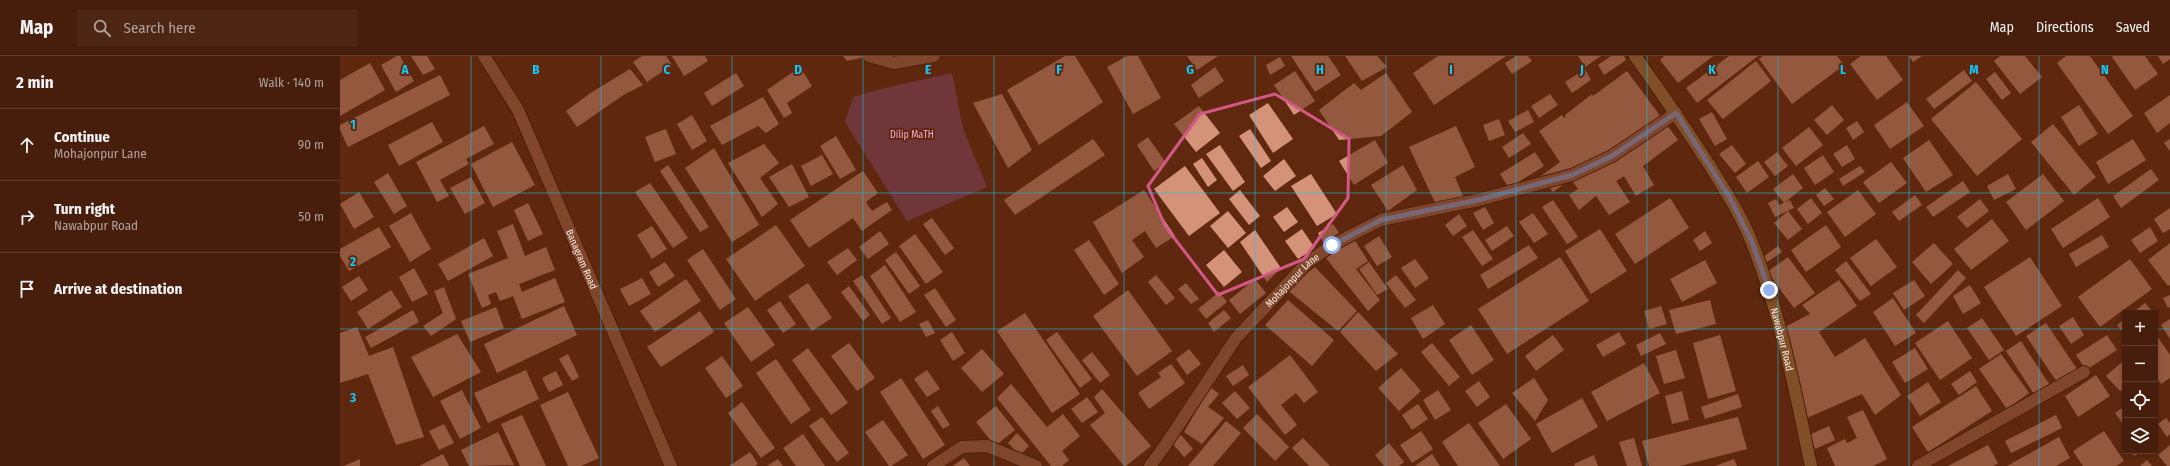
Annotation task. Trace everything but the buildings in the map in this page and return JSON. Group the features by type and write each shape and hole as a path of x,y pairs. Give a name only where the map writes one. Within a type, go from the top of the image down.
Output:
{"main road":[{"name":"Nawabpur Road","path":"1635,56 1676,113 1730,198 1752,242 1769,290 1789,364 1811,466"}],"street":[{"name":"Banagram Road","path":"484,56 518,110 671,466"},
{"path":"869,56 894,63 934,56"},
{"name":"Mohajonpur Lane","path":"1150,466 1236,338 1307,263 1332,245 1381,220 1478,200 1572,175 1612,156 1676,113"},
{"path":"1918,466 2084,372"},
{"path":"933,466 962,447 987,446 1036,466"}],"highlighted area":[{"path":"1275,94 1349,139 1348,198 1304,259 1218,295 1165,226 1148,186 1200,114"}],"green space":[{"name":"Dilip MaTH","path":"952,73 963,129 987,187 907,221 845,122 853,97"}],"route":[{"path":"1332,245 1381,220 1478,200 1572,175 1612,156 1676,113 1730,198 1752,242 1769,290"}]}
